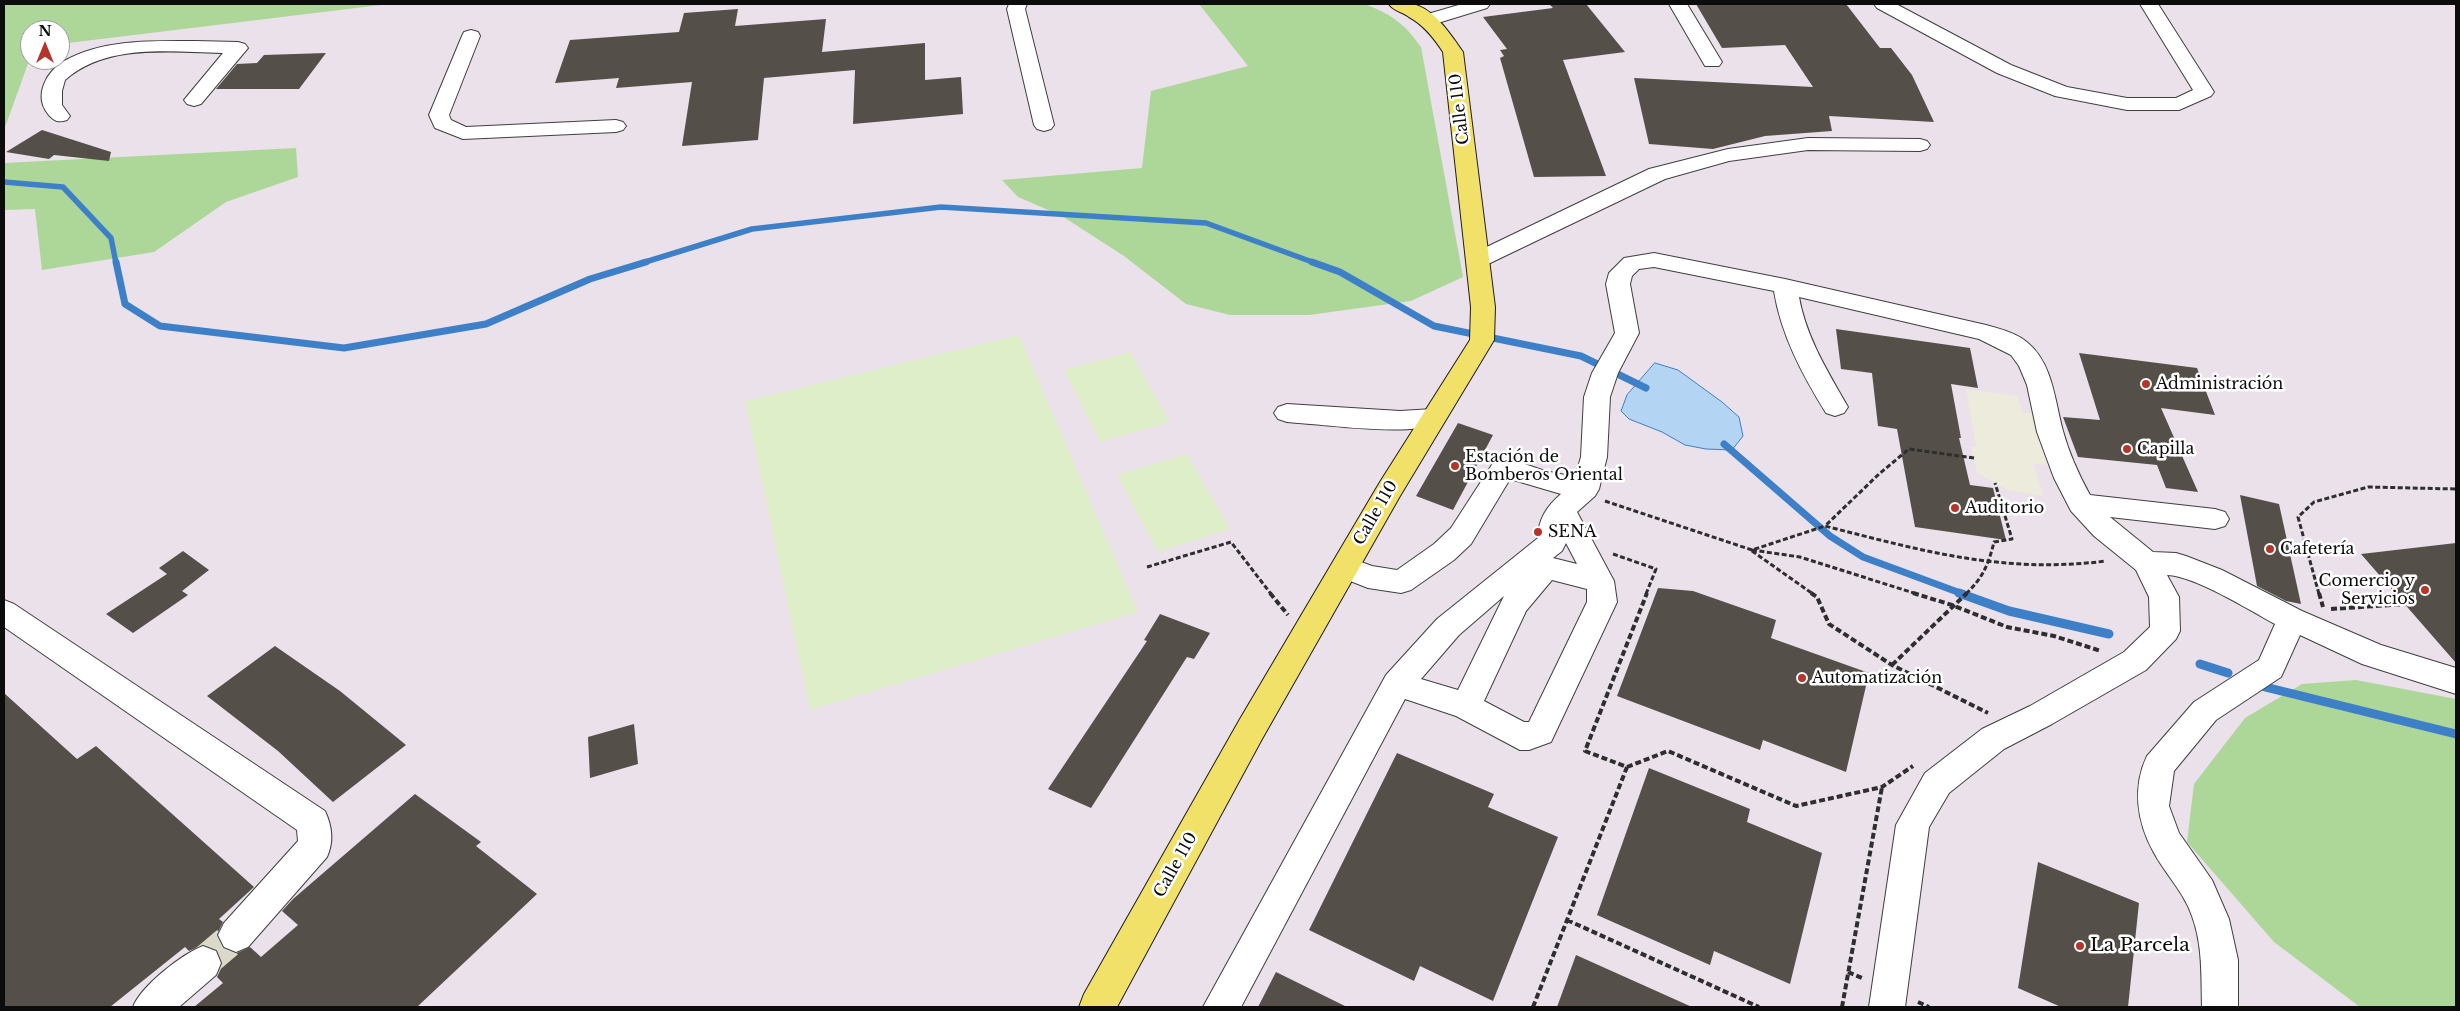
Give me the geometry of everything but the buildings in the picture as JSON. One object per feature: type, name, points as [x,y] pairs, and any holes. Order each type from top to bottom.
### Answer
[{"type":"main road","name":"Calle 110","points":[[1097,1007],[1251,729],[1433,418],[1482,340],[1483,306],[1454,52],[1441,32],[1428,20],[1413,10],[1398,4]]},
{"type":"street","points":[[1018,4],[1016,9],[1044,125]]},
{"type":"street","points":[[1428,20],[1481,4]]},
{"type":"street","points":[[1678,4],[1712,62]]},
{"type":"street","points":[[1882,4],[2004,69],[2062,92],[2127,104],[2179,104],[2204,92],[2149,4]]},
{"type":"street","points":[[470,36],[439,115],[442,124],[463,132],[616,126]]},
{"type":"street","points":[[60,116],[52,106],[52,90],[58,76],[81,59],[99,52],[131,48],[238,48],[194,100]]},
{"type":"street","points":[[1478,260],[1657,174],[1728,155],[1808,144],[1920,145]]},
{"type":"street","points":[[1466,706],[1514,604],[1549,555],[1552,524],[1574,499],[1594,457],[1597,397],[1605,373],[1627,334],[1618,284],[1621,273],[1632,263],[1654,260],[1786,286],[1986,333],[2008,341],[2020,349],[2031,364],[2040,385],[2050,432],[2067,478],[2081,504],[2104,529],[2141,559],[2164,597],[2165,630],[2136,661],[2041,715],[1993,739],[1937,783],[1913,826],[1887,1007]]},
{"type":"street","points":[[1786,286],[1788,307],[1797,334],[1835,407]]},
{"type":"street","points":[[1287,413],[1400,420],[1433,418]]},
{"type":"street","points":[[1345,568],[1368,577],[1401,582],[1444,552],[1461,536],[1504,467],[1543,480],[1574,499],[1600,581],[1603,594],[1602,602],[1540,732],[1529,736],[1520,736],[1466,706],[1396,684]]},
{"type":"street","points":[[2081,504],[2215,518]]},
{"type":"street","points":[[1549,555],[1600,581]]},
{"type":"street","points":[[1221,1007],[1396,684],[1448,626],[1517,569],[1549,555]]},
{"type":"street","points":[[2141,559],[2176,564],[2212,578],[2292,619],[2373,654],[2456,681]]},
{"type":"street","points":[[4,612],[313,822],[315,846],[236,935]]},
{"type":"street","points":[[2220,1007],[2220,960],[2211,919],[2200,891],[2165,841],[2153,806],[2158,766],[2205,711],[2270,668],[2292,619]]},
{"type":"street","points":[[151,1007],[203,964]]},
{"type":"path","points":[[1752,550],[1826,526],[1879,474],[1909,450],[1974,458]]},
{"type":"path","points":[[1892,666],[1952,605],[1980,580],[1989,563],[1994,542],[2012,539],[1995,483]]},
{"type":"path","points":[[2324,610],[2298,517],[2314,502],[2368,487],[2456,489]]},
{"type":"path","points":[[1574,499],[1600,499],[1752,550],[1800,558],[1952,605],[2007,626],[2054,636],[2103,651],[2094,656]]},
{"type":"path","points":[[1826,526],[1945,556],[2006,566],[2073,568],[2141,559]]},
{"type":"path","points":[[1147,567],[1230,542],[1290,617]]},
{"type":"path","points":[[1752,550],[1816,597],[1829,624],[1892,666],[1989,713]]},
{"type":"path","points":[[1610,553],[1656,569],[1585,751],[1627,767],[1668,751],[1796,806],[1882,788],[1920,761]]},
{"type":"path","points":[[2292,619],[2324,610],[2406,604]]},
{"type":"path","points":[[1981,718],[1998,708]]},
{"type":"path","points":[[1533,1007],[1627,767]]},
{"type":"path","points":[[1842,1007],[1882,788]]},
{"type":"path","points":[[1567,920],[1759,1007]]},
{"type":"shaded area","points":[[4,4],[2456,4],[2456,1007],[4,1007]]},
{"type":"shaded area","points":[[1966,389],[2017,396],[2023,413],[2037,414],[2050,466],[2033,463],[2043,496],[2008,490],[1977,473],[1971,447],[1976,446]]},
{"type":"green space","points":[[4,4],[389,4],[70,43],[70,20],[20,20],[20,70],[26,70],[4,130]]},
{"type":"green space","points":[[1199,4],[1365,4],[1390,16],[1409,32],[1421,47],[1463,277],[1411,301],[1309,315],[1230,315],[1186,304],[1124,256],[1062,216],[1018,197],[1002,180],[1142,168],[1151,91],[1248,66]]},
{"type":"green space","points":[[296,148],[298,177],[226,202],[154,252],[42,270],[35,209],[4,210],[4,163]]},
{"type":"green space","points":[[1019,335],[1138,612],[810,710],[745,401]]},
{"type":"green space","points":[[1130,352],[1170,422],[1100,442],[1064,370]]},
{"type":"green space","points":[[1187,454],[1230,529],[1158,552],[1117,475]]},
{"type":"green space","points":[[2356,680],[2456,699],[2456,1007],[2360,1007],[2274,942],[2187,842],[2194,784],[2245,718],[2302,684]]},
{"type":"water","points":[[1655,363],[1678,370],[1722,402],[1739,417],[1743,436],[1732,450],[1706,449],[1685,445],[1662,432],[1629,419],[1621,411],[1627,395]]},
{"type":"waterway","points":[[4,182],[63,187],[111,238],[116,263]]},
{"type":"waterway","points":[[642,263],[752,229],[941,207],[1206,223],[1315,263]]},
{"type":"waterway","points":[[116,262],[125,304],[160,326],[344,348],[486,324],[590,279],[646,262]]},
{"type":"waterway","points":[[1312,262],[1340,272],[1434,326],[1581,356],[1646,388]]},
{"type":"waterway","points":[[1724,444],[1830,536],[1863,557],[1963,594]]},
{"type":"waterway","points":[[1959,593],[2009,611],[2109,634]]},
{"type":"waterway","points":[[2200,664],[2228,673]]},
{"type":"waterway","points":[[2265,687],[2456,734]]},
{"type":"tunnel","points":[[203,963],[236,935]]},
{"type":"place","name":"Administración","points":[[2146,384]]},
{"type":"place","name":"Capilla","points":[[2127,449]]},
{"type":"place","name":"Estación de Bomberos Oriental","points":[[1455,466]]},
{"type":"place","name":"Auditorio","points":[[1955,508]]},
{"type":"place","name":"SENA","points":[[1538,532]]},
{"type":"place","name":"Cafetería","points":[[2270,549]]},
{"type":"place","name":"Comercio y Servicios","points":[[2425,590]]},
{"type":"place","name":"Automatización","points":[[1802,678]]},
{"type":"place","name":"La Parcela","points":[[2080,946]]}]
